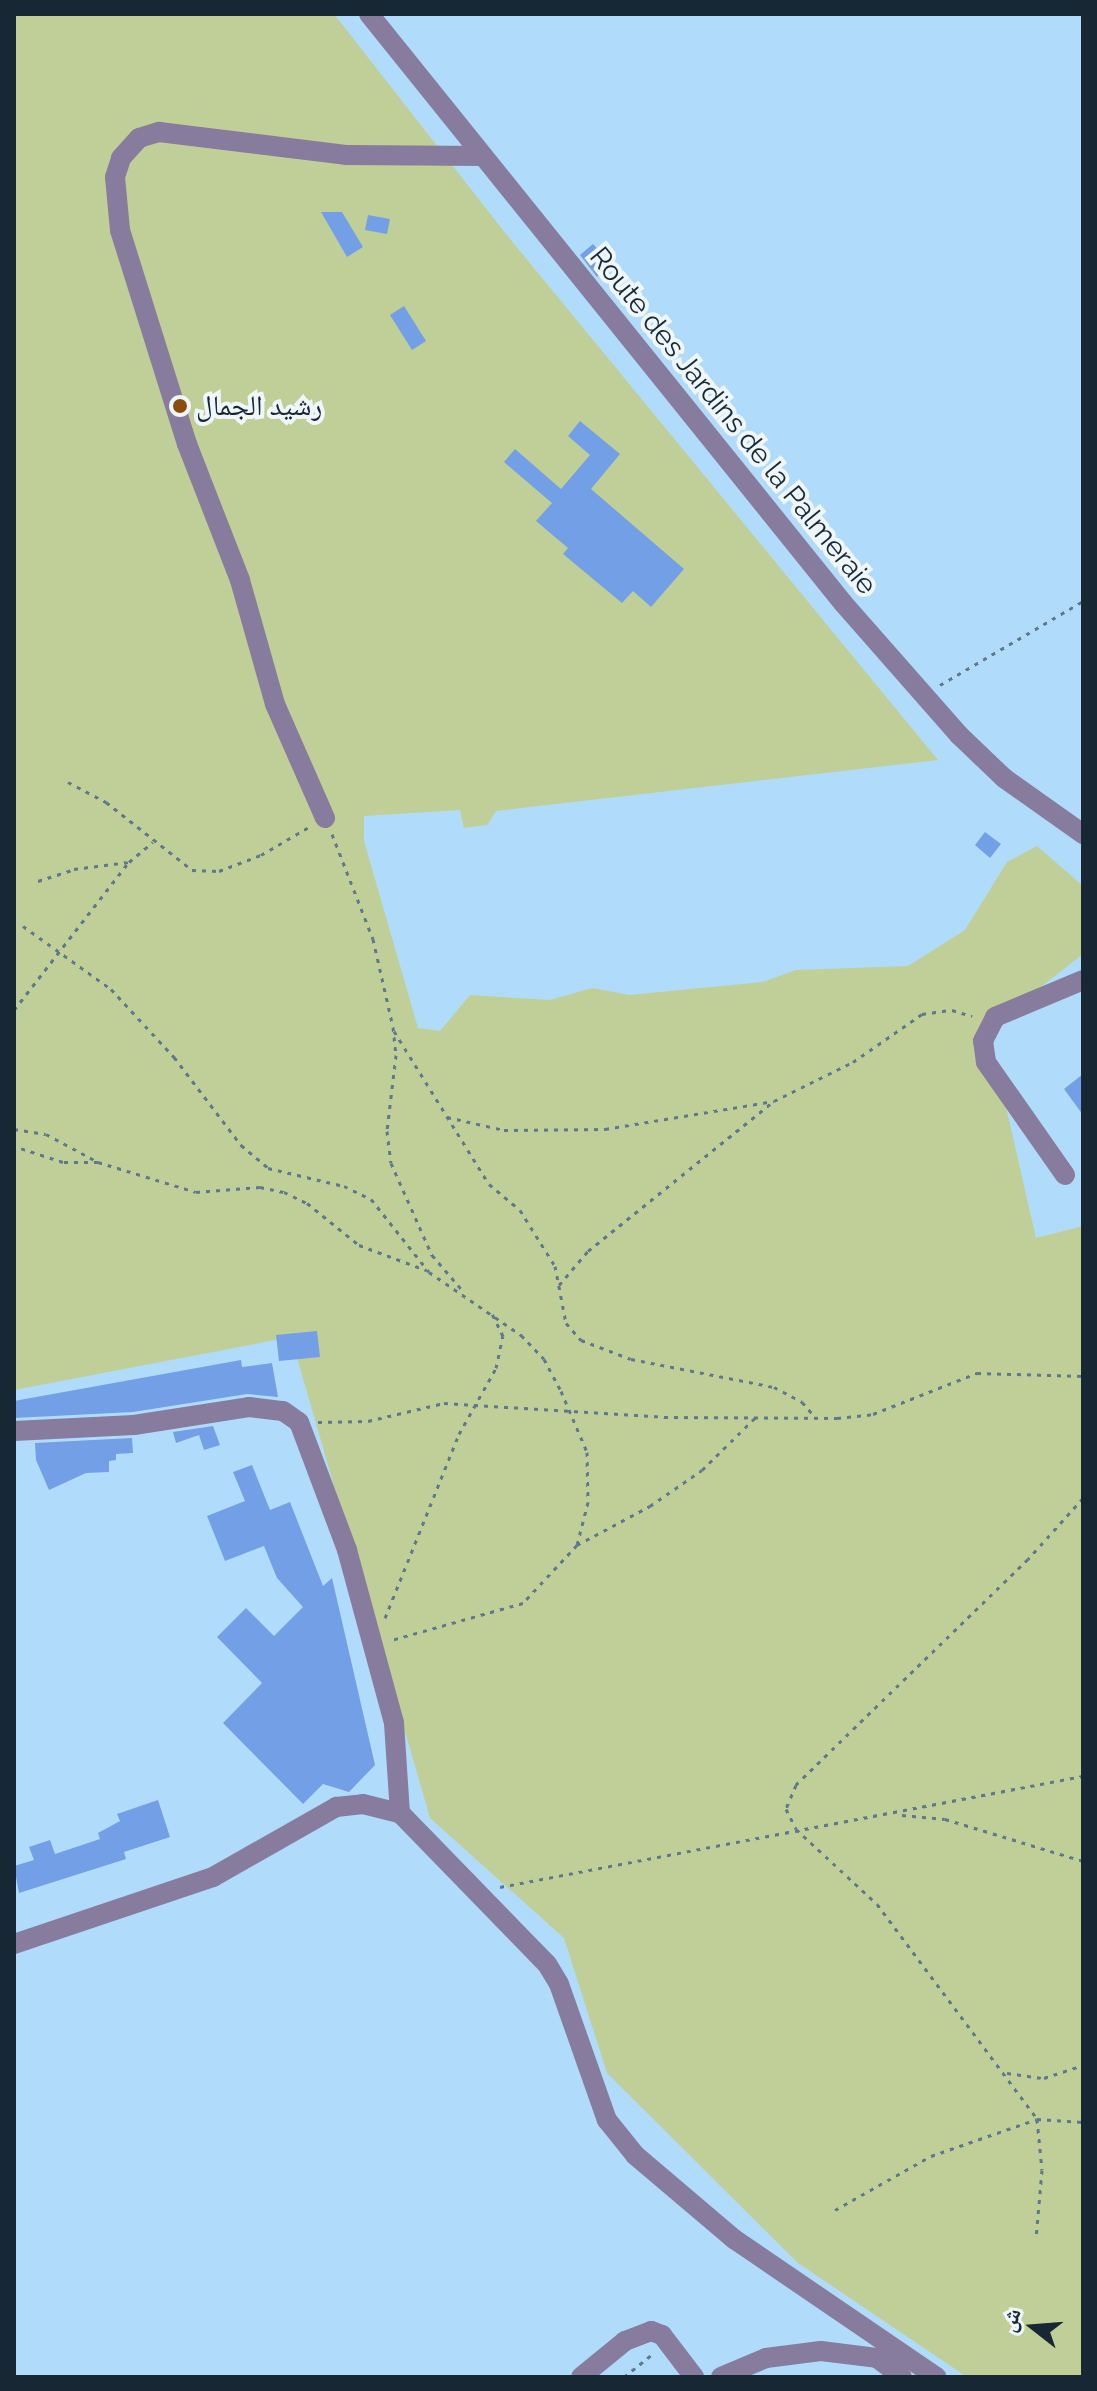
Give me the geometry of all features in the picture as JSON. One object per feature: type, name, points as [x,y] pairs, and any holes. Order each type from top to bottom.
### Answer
[{"type":"street","name":"Route des Jardins de la Palmeraie","points":[[369,14],[843,603],[922,694],[1004,778],[1083,834]]},
{"type":"street","points":[[325,818],[275,704],[240,580],[187,444],[120,230],[115,177],[121,158],[139,138],[159,132],[346,155],[483,156]]},
{"type":"street","points":[[1065,1175],[986,1062],[988,1023],[1083,980]]},
{"type":"street","points":[[14,1431],[134,1425],[249,1407],[283,1411],[299,1422],[347,1550],[394,1723],[400,1813]]},
{"type":"street","points":[[14,1944],[213,1877],[336,1807],[363,1804],[400,1813],[476,1892],[532,1944],[559,1984],[607,2120],[635,2155],[734,2239],[936,2377]]},
{"type":"street","points":[[581,2377],[638,2335],[662,2335],[694,2377]]},
{"type":"street","points":[[721,2377],[766,2358],[821,2351],[877,2358],[902,2377]]},
{"type":"path","points":[[922,694],[990,660],[1049,617],[1083,601]]},
{"type":"path","points":[[68,782],[106,802],[192,870],[219,871],[261,855],[325,818],[373,939],[393,1027],[396,1055],[387,1131],[391,1163],[432,1255],[467,1295]]},
{"type":"path","points":[[14,1010],[129,862],[153,842]]},
{"type":"path","points":[[38,881],[74,869],[129,862]]},
{"type":"path","points":[[23,926],[60,949],[111,989],[174,1057],[241,1145],[268,1168],[344,1186],[371,1199],[429,1272]]},
{"type":"path","points":[[559,1285],[588,1251],[774,1101],[853,1062],[922,1014],[952,1010],[988,1023]]},
{"type":"path","points":[[393,1027],[489,1184],[520,1210],[555,1266],[566,1323],[581,1340],[631,1359],[774,1387],[802,1402],[815,1417]]},
{"type":"path","points":[[447,1117],[504,1130],[605,1129],[774,1101]]},
{"type":"path","points":[[14,1129],[46,1134],[98,1162],[196,1192],[260,1187],[284,1192],[307,1203],[359,1245],[429,1272],[491,1311],[544,1359],[564,1409],[587,1452],[588,1502],[577,1545]]},
{"type":"path","points":[[14,1146],[63,1162],[98,1162]]},
{"type":"path","points":[[374,1649],[439,1481],[475,1404],[496,1368],[503,1336],[491,1311]]},
{"type":"path","points":[[299,1422],[368,1421],[444,1403],[664,1417],[873,1414],[977,1373],[1083,1376]]},
{"type":"path","points":[[374,1649],[404,1634],[523,1603],[577,1545],[650,1506],[702,1470],[757,1416]]},
{"type":"path","points":[[1036,2239],[1042,2170],[1037,2119],[1007,2073],[877,1904],[796,1829],[786,1809],[796,1785],[1028,1559],[1083,1498]]},
{"type":"path","points":[[476,1892],[1083,1776]]},
{"type":"path","points":[[894,1814],[945,1819],[1083,1861]]},
{"type":"path","points":[[1007,2073],[1044,2078],[1083,2065]]},
{"type":"path","points":[[835,2210],[931,2156],[1037,2119],[1083,2122]]},
{"type":"path","points":[[624,2377],[670,2345]]},
{"type":"green space","points":[[14,14],[334,14],[506,234],[938,760],[496,811],[487,825],[464,828],[460,810],[364,816],[364,841],[418,1028],[440,1031],[470,995],[550,1000],[592,988],[629,995],[763,982],[796,970],[908,966],[965,930],[1007,862],[1037,846],[1083,886],[1083,954],[988,1028],[1036,1238],[1083,1226],[1083,2377],[967,2377],[798,2263],[607,2073],[564,1938],[430,1818],[291,1337],[14,1390]]},
{"type":"building","points":[[321,212],[342,212],[363,247],[347,257]]},
{"type":"building","points":[[368,215],[390,219],[387,234],[365,230]]},
{"type":"building","points":[[593,244],[611,264],[597,277],[580,255]]},
{"type":"building","points":[[404,306],[426,341],[412,350],[390,315]]},
{"type":"building","points":[[580,421],[620,454],[591,489],[684,569],[651,607],[633,591],[622,603],[563,554],[568,548],[536,521],[552,503],[504,462],[515,449],[561,489],[590,455],[568,436]]},
{"type":"building","points":[[985,832],[1001,844],[990,858],[975,845]]},
{"type":"building","points":[[1083,1074],[1083,1115],[1064,1089]]},
{"type":"building","points":[[317,1331],[320,1357],[279,1361],[276,1335]]},
{"type":"building","points":[[241,1360],[242,1367],[272,1363],[278,1397],[247,1394],[133,1412],[14,1418],[14,1401]]},
{"type":"building","points":[[213,1426],[220,1445],[204,1450],[199,1435],[176,1443],[173,1432]]},
{"type":"building","points":[[132,1438],[133,1453],[116,1454],[116,1460],[109,1461],[109,1472],[86,1473],[49,1490],[36,1460],[35,1443]]},
{"type":"building","points":[[252,1465],[270,1510],[290,1502],[323,1586],[332,1578],[375,1765],[349,1792],[323,1784],[303,1804],[223,1723],[262,1683],[217,1637],[246,1608],[274,1636],[303,1607],[277,1578],[264,1546],[225,1561],[207,1516],[245,1501],[233,1472]]},
{"type":"building","points":[[158,1800],[170,1837],[124,1852],[126,1859],[19,1893],[14,1866],[34,1860],[29,1847],[50,1840],[55,1854],[100,1839],[98,1833],[120,1821],[117,1814]]},
{"type":"place","name":"رشيد الجمال","points":[[180,406]]}]
